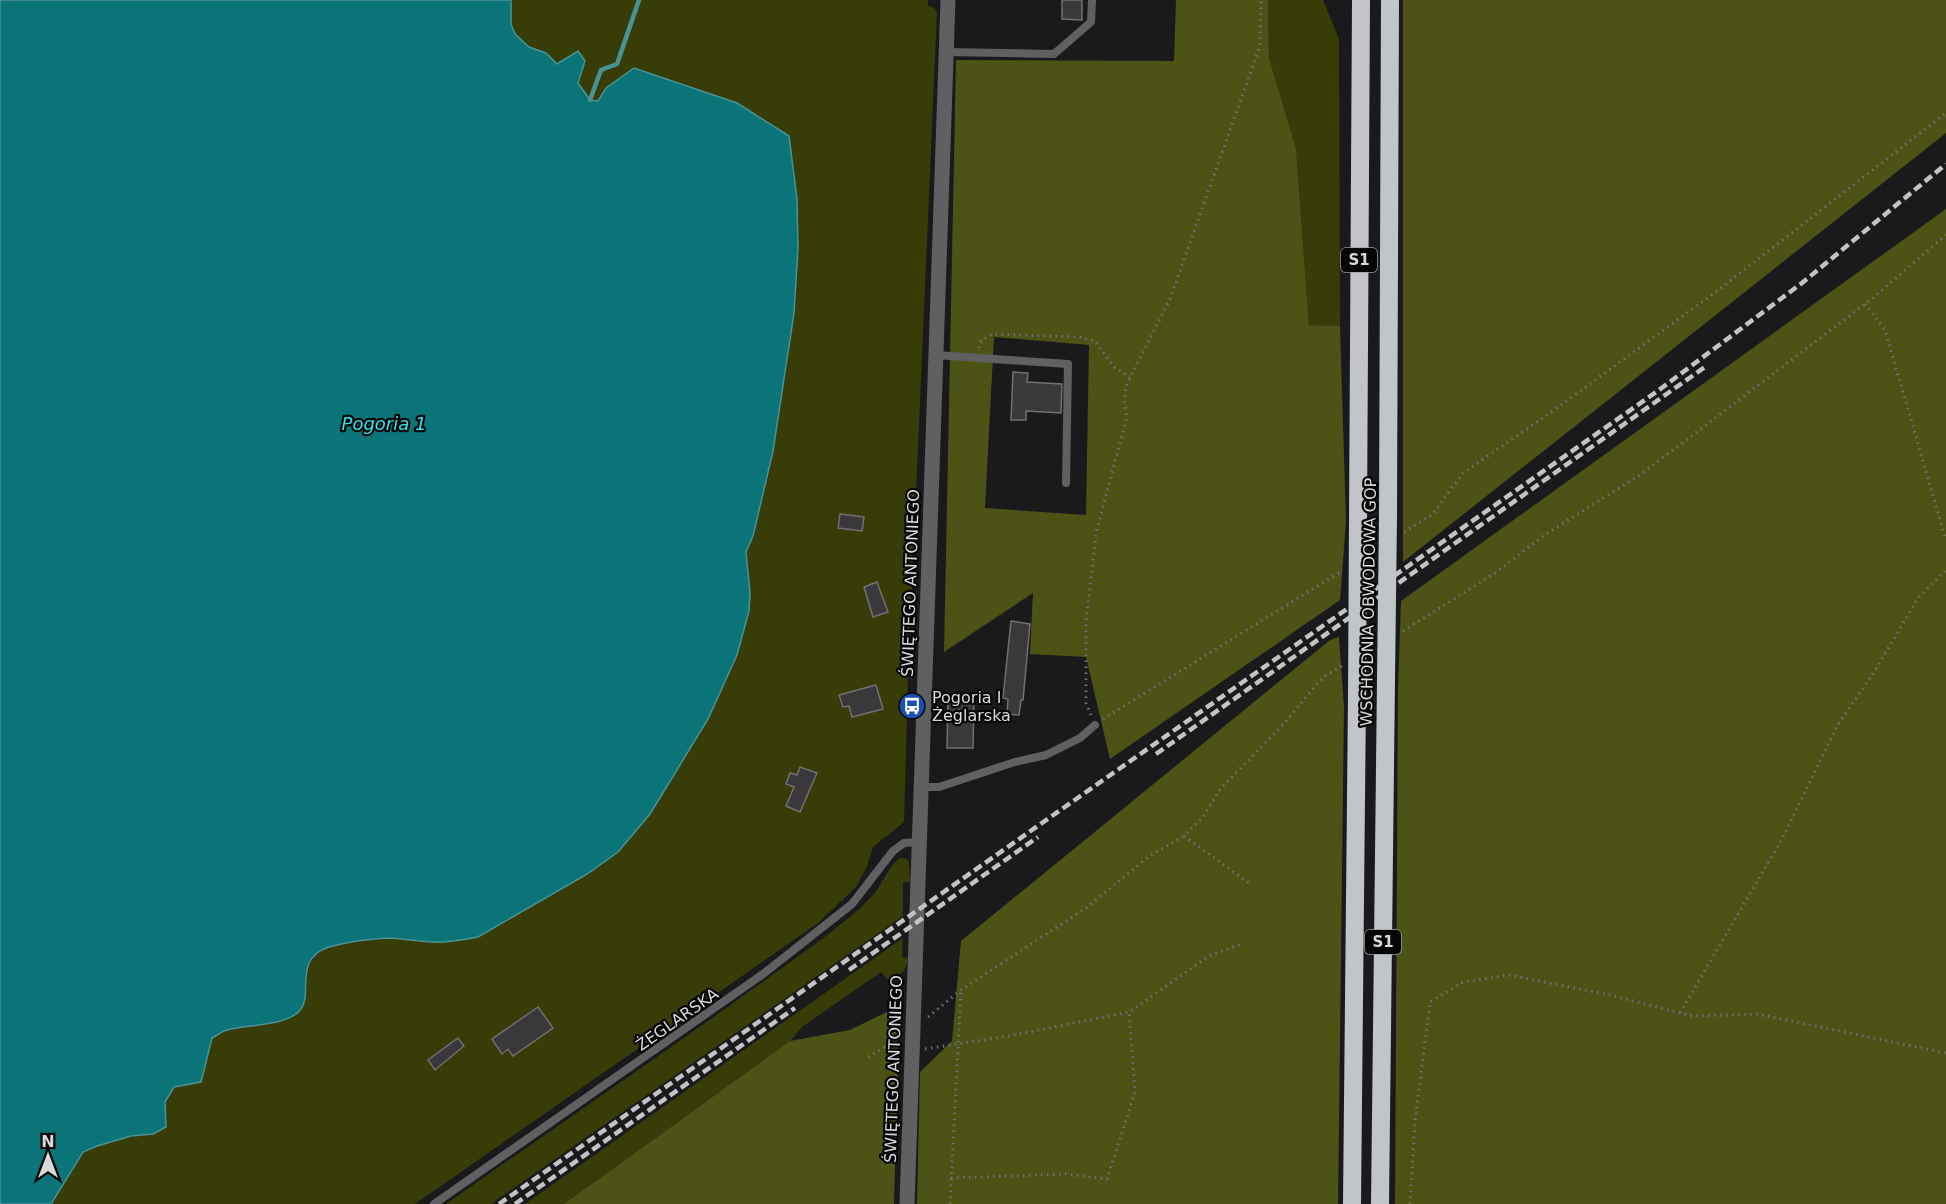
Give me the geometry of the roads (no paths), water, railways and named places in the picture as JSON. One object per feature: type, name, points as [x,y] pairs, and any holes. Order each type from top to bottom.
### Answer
[{"type":"highway","name":"WSCHODNIA OBWODOWA GOP","points":[[1352,1204],[1361,0]]},
{"type":"highway","name":"WSCHODNIA OBWODOWA GOP","points":[[1380,1204],[1388,517],[1390,0]]},
{"type":"street","name":"ŚWIĘTEGO ANTONIEGO","points":[[907,1204],[948,0]]},
{"type":"lane","points":[[946,52],[1054,54],[1091,22],[1092,0]]},
{"type":"lane","points":[[936,355],[1068,364],[1066,483]]},
{"type":"lane","points":[[920,788],[939,788],[1015,762],[1047,755],[1080,738],[1095,725]]},
{"type":"lane","name":"ŻEGLARSKA","points":[[434,1204],[763,974],[852,904],[893,851],[904,843],[919,842]]},
{"type":"water","name":"Pogoria 1","points":[[0,0],[511,0],[511,24],[515,34],[529,47],[546,53],[557,64],[578,51],[585,61],[578,83],[590,100],[598,101],[606,88],[634,68],[737,103],[789,136],[797,199],[798,248],[794,313],[773,451],[753,536],[746,552],[750,593],[749,611],[737,655],[708,719],[650,814],[618,852],[587,874],[478,937],[439,942],[393,938],[372,939],[336,945],[318,952],[307,968],[304,1002],[295,1015],[276,1022],[224,1031],[212,1038],[201,1082],[174,1087],[165,1102],[166,1127],[153,1134],[131,1136],[83,1152],[51,1204],[0,1204]]},
{"type":"waterway","points":[[590,100],[601,70],[617,64],[639,0]]},
{"type":"railway","points":[[499,1204],[1659,390],[1802,283],[1946,164]]},
{"type":"railway","points":[[1156,754],[1705,367]]},
{"type":"railway","points":[[849,970],[1038,837]]},
{"type":"railway","points":[[515,1204],[795,1008]]},
{"type":"place","name":"Pogoria I Żeglarska","points":[[912,706]]}]
